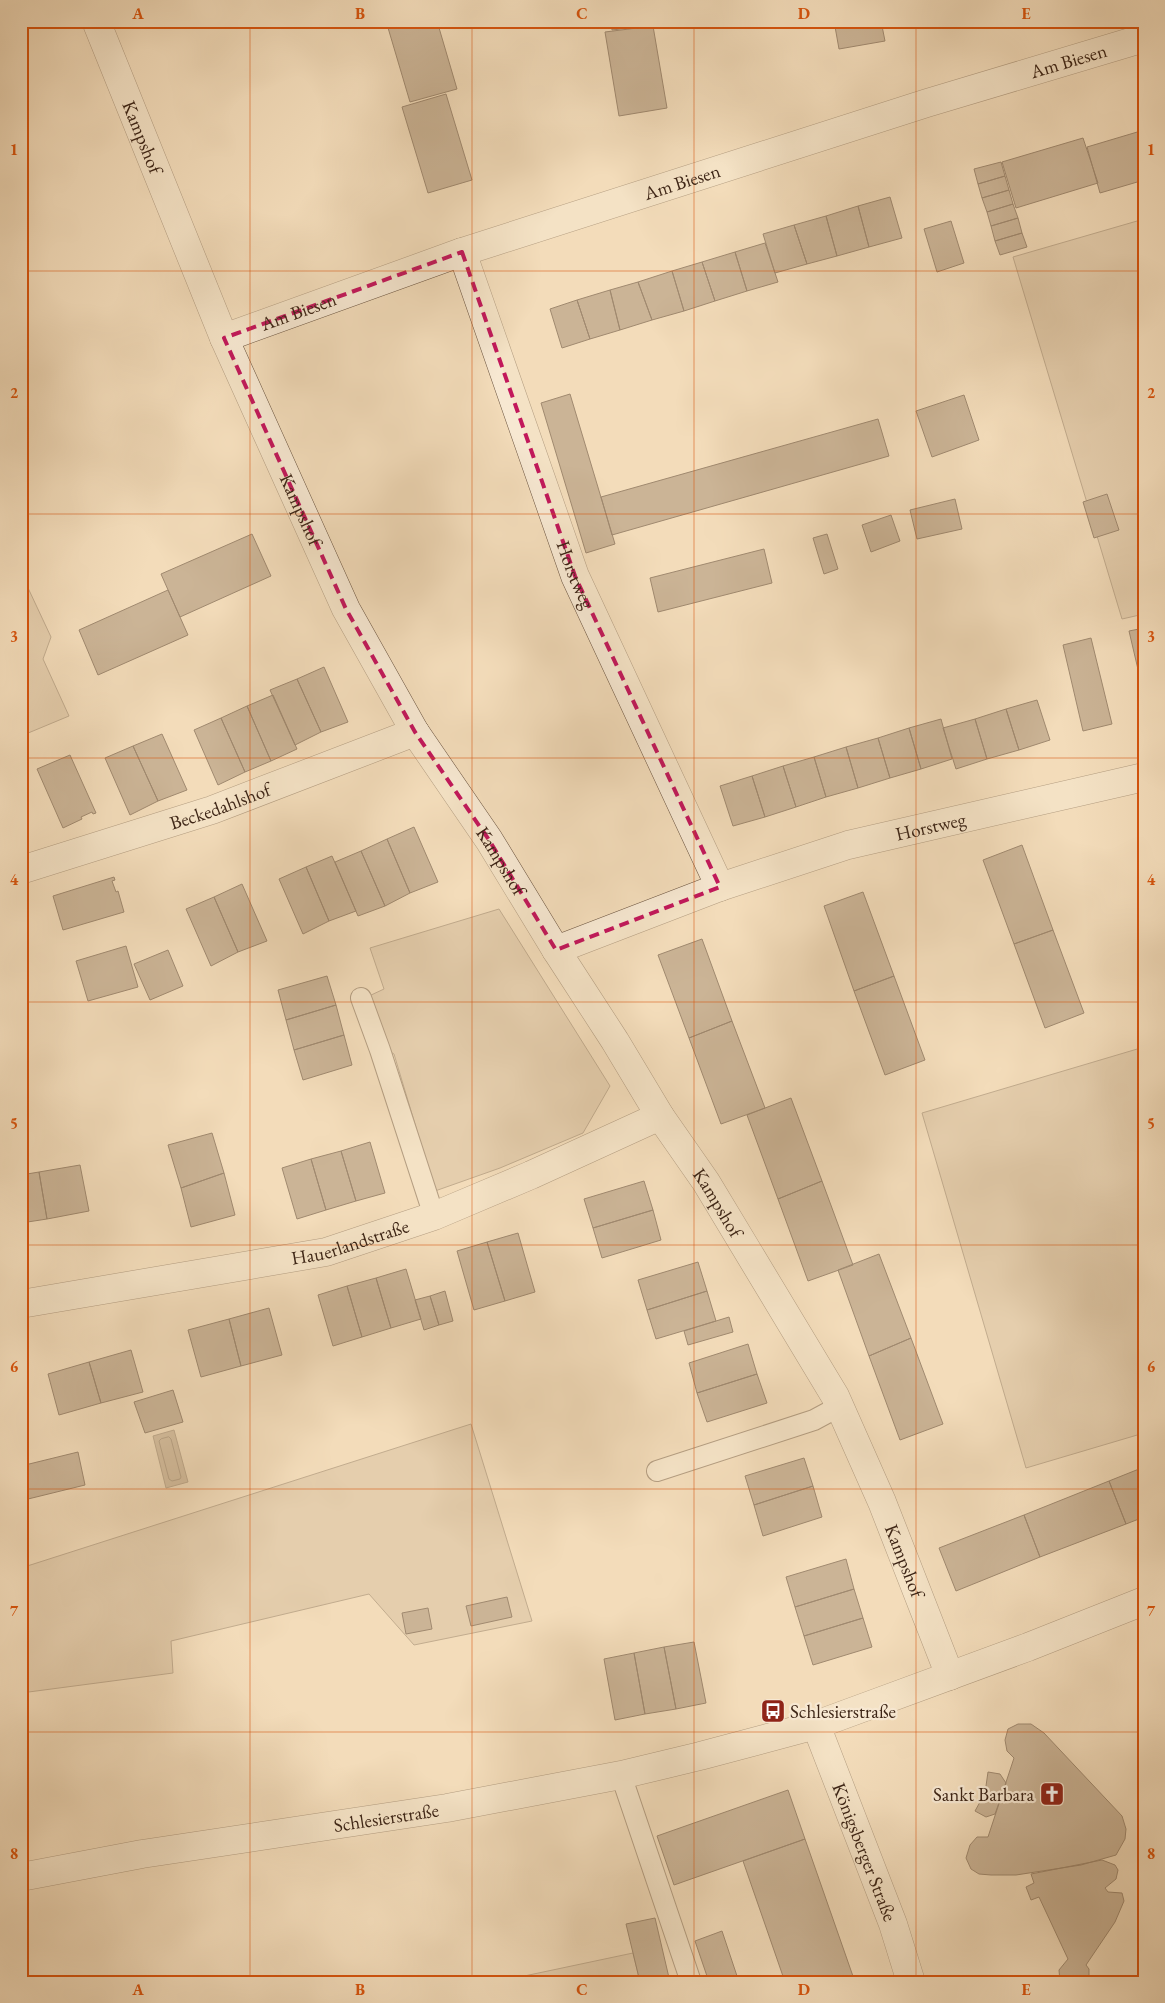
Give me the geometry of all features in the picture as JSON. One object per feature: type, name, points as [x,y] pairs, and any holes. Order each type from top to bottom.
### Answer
[{"type":"street","name":"Kampshof","points":[[96,21],[140,135],[224,338],[346,609],[415,732],[489,840],[660,1116],[706,1182],[840,1406],[882,1502],[950,1676]]},
{"type":"street","name":"Am Biesen","points":[[224,338],[462,252],[927,103],[1144,38]]},
{"type":"street","name":"Horstweg","points":[[462,252],[575,576],[720,887]]},
{"type":"street","name":"Beckedahlshof","points":[[21,870],[212,810],[415,732]]},
{"type":"street","name":"Horstweg","points":[[556,950],[720,887],[848,845],[1144,777]]},
{"type":"street","name":"Hauerlandstraße","points":[[21,1304],[326,1252],[434,1216],[531,1175],[660,1116]]},
{"type":"street","name":"Schlesierstraße","points":[[21,1877],[142,1854],[447,1808],[621,1775],[700,1756],[816,1725],[1028,1647],[1144,1601]]},
{"type":"street","name":"Königsberger Straße","points":[[816,1725],[893,1924],[911,1982]]},
{"type":"lane","points":[[361,998],[380,1050],[434,1216]]},
{"type":"lane","points":[[657,1470],[814,1420],[840,1406]]},
{"type":"lane","points":[[621,1775],[691,1982]]},
{"type":"highlighted area","points":[[462,252],[575,576],[720,887],[556,950],[489,840],[415,732],[346,609],[224,338]]},
{"type":"shaded area","points":[[1144,219],[1144,614],[1122,619],[1013,257]]},
{"type":"shaded area","points":[[21,573],[51,637],[43,659],[69,716],[21,736]]},
{"type":"shaded area","points":[[499,909],[610,1086],[583,1133],[500,1168],[435,1191],[394,1054],[382,1047],[369,996],[384,989],[370,948]]},
{"type":"shaded area","points":[[1144,1047],[1144,1433],[1026,1468],[922,1113]]},
{"type":"shaded area","points":[[471,1424],[532,1621],[414,1645],[369,1594],[171,1641],[173,1673],[21,1693],[21,1568]]},
{"type":"shaded area","points":[[633,1953],[640,1982],[496,1982]]},
{"type":"water","points":[[174,1430],[188,1482],[166,1488],[153,1436]]},
{"type":"building","points":[[386,21],[437,21],[457,89],[410,102]]},
{"type":"building","points":[[611,21],[662,21],[662,24],[612,30]]},
{"type":"building","points":[[834,21],[881,21],[885,41],[839,49]]},
{"type":"building","points":[[653,26],[667,108],[619,116],[605,32]]},
{"type":"building","points":[[446,94],[472,180],[428,193],[402,107]]},
{"type":"building","points":[[1144,130],[1144,180],[1100,193],[1087,147]]},
{"type":"building","points":[[1083,138],[1098,183],[1016,208],[1002,162]]},
{"type":"building","points":[[1001,162],[1005,176],[978,184],[974,169]]},
{"type":"building","points":[[1005,176],[1009,190],[982,198],[978,184]]},
{"type":"building","points":[[1009,190],[1013,204],[987,212],[982,198]]},
{"type":"building","points":[[890,197],[902,238],[869,247],[858,206]]},
{"type":"building","points":[[1013,204],[1018,218],[991,226],[987,212]]},
{"type":"building","points":[[858,206],[869,247],[837,256],[826,216]]},
{"type":"building","points":[[826,216],[837,256],[807,264],[794,225]]},
{"type":"building","points":[[1018,218],[1022,233],[995,241],[991,226]]},
{"type":"building","points":[[951,221],[964,263],[937,272],[924,229]]},
{"type":"building","points":[[794,225],[807,264],[775,273],[763,234]]},
{"type":"building","points":[[1022,233],[1027,247],[1000,255],[995,241]]},
{"type":"building","points":[[765,243],[778,282],[747,291],[735,252]]},
{"type":"building","points":[[735,252],[747,291],[715,301],[702,262]]},
{"type":"building","points":[[702,262],[715,301],[684,311],[672,271]]},
{"type":"building","points":[[672,271],[684,311],[652,320],[638,282]]},
{"type":"building","points":[[638,282],[652,320],[620,330],[610,290]]},
{"type":"building","points":[[610,290],[620,330],[590,339],[577,300]]},
{"type":"building","points":[[577,300],[590,339],[562,348],[550,309]]},
{"type":"building","points":[[570,394],[615,544],[586,553],[541,403]]},
{"type":"building","points":[[964,395],[979,440],[932,457],[916,411]]},
{"type":"building","points":[[878,419],[889,456],[612,535],[601,497]]},
{"type":"building","points":[[1107,494],[1119,530],[1094,538],[1083,502]]},
{"type":"building","points":[[955,499],[962,529],[917,539],[910,510]]},
{"type":"building","points":[[891,515],[900,541],[871,552],[862,525]]},
{"type":"building","points":[[252,534],[271,576],[180,617],[161,574]]},
{"type":"building","points":[[827,534],[838,569],[824,574],[813,538]]},
{"type":"building","points":[[764,549],[772,583],[658,612],[650,578]]},
{"type":"building","points":[[168,590],[188,635],[98,675],[79,630]]},
{"type":"building","points":[[1144,628],[1144,695],[1129,631]]},
{"type":"building","points":[[1091,638],[1112,724],[1083,731],[1063,645]]},
{"type":"building","points":[[324,667],[348,722],[321,732],[297,679]]},
{"type":"building","points":[[297,679],[321,732],[295,745],[270,690]]},
{"type":"building","points":[[273,695],[297,749],[271,761],[247,706]]},
{"type":"building","points":[[1037,700],[1050,740],[1019,750],[1006,709]]},
{"type":"building","points":[[247,706],[271,761],[245,772],[221,718]]},
{"type":"building","points":[[1006,709],[1019,750],[987,759],[975,719]]},
{"type":"building","points":[[221,718],[245,772],[218,785],[194,730]]},
{"type":"building","points":[[941,719],[952,759],[921,769],[909,728]]},
{"type":"building","points":[[975,719],[987,759],[956,769],[943,728]]},
{"type":"building","points":[[909,728],[921,769],[890,778],[878,738]]},
{"type":"building","points":[[162,734],[187,790],[158,801],[133,746]]},
{"type":"building","points":[[878,738],[890,778],[858,788],[846,747]]},
{"type":"building","points":[[133,746],[158,801],[130,815],[105,758]]},
{"type":"building","points":[[846,747],[858,788],[826,797],[814,757]]},
{"type":"building","points":[[70,755],[96,813],[93,814],[92,812],[81,817],[82,819],[63,828],[37,769]]},
{"type":"building","points":[[814,757],[826,797],[796,807],[783,766]]},
{"type":"building","points":[[783,766],[796,807],[765,817],[752,776]]},
{"type":"building","points":[[752,776],[765,817],[733,826],[720,786]]},
{"type":"building","points":[[414,827],[438,882],[410,893],[387,839]]},
{"type":"building","points":[[387,839],[410,893],[385,906],[361,851]]},
{"type":"building","points":[[1022,845],[1053,930],[1014,944],[983,860]]},
{"type":"building","points":[[361,851],[385,906],[358,916],[335,862]]},
{"type":"building","points":[[332,856],[356,911],[329,921],[306,867]]},
{"type":"building","points":[[306,867],[329,921],[303,934],[279,879]]},
{"type":"building","points":[[114,877],[115,880],[112,881],[116,892],[118,891],[124,912],[63,930],[53,896]]},
{"type":"building","points":[[242,884],[267,941],[238,952],[214,897]]},
{"type":"building","points":[[863,892],[894,976],[854,991],[824,906]]},
{"type":"building","points":[[214,897],[238,952],[211,966],[186,909]]},
{"type":"building","points":[[1053,930],[1084,1013],[1045,1028],[1014,944]]},
{"type":"building","points":[[702,939],[732,1021],[689,1038],[658,955]]},
{"type":"building","points":[[126,946],[138,987],[88,1001],[76,961]]},
{"type":"building","points":[[168,950],[183,986],[150,1000],[134,964]]},
{"type":"building","points":[[327,976],[336,1005],[286,1020],[278,990]]},
{"type":"building","points":[[894,976],[925,1060],[885,1075],[854,991]]},
{"type":"building","points":[[336,1005],[344,1035],[294,1050],[286,1020]]},
{"type":"building","points":[[732,1021],[765,1108],[721,1124],[689,1038]]},
{"type":"building","points":[[344,1035],[352,1065],[303,1080],[294,1050]]},
{"type":"building","points":[[791,1098],[822,1181],[778,1199],[747,1115]]},
{"type":"building","points":[[212,1133],[224,1173],[181,1188],[168,1145]]},
{"type":"building","points":[[370,1142],[385,1193],[356,1201],[341,1151]]},
{"type":"building","points":[[341,1151],[356,1201],[326,1210],[311,1159]]},
{"type":"building","points":[[311,1159],[326,1210],[297,1219],[282,1168]]},
{"type":"building","points":[[80,1165],[89,1211],[47,1219],[39,1172]]},
{"type":"building","points":[[39,1172],[47,1219],[21,1223],[21,1175]]},
{"type":"building","points":[[224,1173],[235,1215],[191,1227],[181,1188]]},
{"type":"building","points":[[644,1181],[653,1210],[593,1228],[584,1199]]},
{"type":"building","points":[[822,1181],[853,1265],[808,1281],[778,1199]]},
{"type":"building","points":[[653,1210],[661,1240],[602,1258],[593,1228]]},
{"type":"building","points":[[518,1233],[535,1292],[505,1301],[487,1242]]},
{"type":"building","points":[[487,1242],[505,1301],[474,1310],[457,1251]]},
{"type":"building","points":[[879,1254],[911,1338],[869,1356],[838,1270]]},
{"type":"building","points":[[698,1262],[707,1291],[647,1310],[638,1280]]},
{"type":"building","points":[[406,1269],[421,1319],[391,1328],[376,1278]]},
{"type":"building","points":[[376,1278],[391,1328],[362,1337],[347,1286]]},
{"type":"building","points":[[347,1286],[362,1337],[333,1346],[318,1295]]},
{"type":"building","points":[[445,1291],[453,1321],[439,1325],[430,1296]]},
{"type":"building","points":[[707,1291],[716,1321],[656,1339],[647,1310]]},
{"type":"building","points":[[430,1296],[439,1325],[424,1330],[415,1300]]},
{"type":"building","points":[[269,1308],[282,1355],[241,1366],[229,1319]]},
{"type":"building","points":[[729,1317],[733,1332],[688,1345],[684,1331]]},
{"type":"building","points":[[229,1319],[241,1366],[201,1377],[188,1330]]},
{"type":"building","points":[[911,1338],[943,1424],[900,1440],[869,1356]]},
{"type":"building","points":[[748,1344],[757,1374],[697,1393],[689,1363]]},
{"type":"building","points":[[131,1350],[143,1392],[101,1403],[89,1362]]},
{"type":"building","points":[[89,1362],[101,1403],[59,1415],[48,1374]]},
{"type":"building","points":[[757,1374],[767,1403],[707,1422],[697,1393]]},
{"type":"building","points":[[173,1390],[183,1422],[145,1433],[134,1402]]},
{"type":"building","points":[[78,1452],[85,1485],[24,1500],[21,1487],[21,1466]]},
{"type":"building","points":[[804,1458],[813,1486],[754,1505],[745,1476]]},
{"type":"building","points":[[1144,1467],[1144,1517],[1126,1524],[1109,1481]]},
{"type":"building","points":[[1109,1481],[1126,1524],[1040,1557],[1024,1515]]},
{"type":"building","points":[[813,1486],[822,1517],[763,1536],[754,1505]]},
{"type":"building","points":[[1024,1515],[1040,1557],[956,1591],[939,1548]]},
{"type":"building","points":[[846,1559],[854,1589],[795,1607],[786,1577]]},
{"type":"building","points":[[854,1589],[863,1618],[804,1636],[795,1607]]},
{"type":"building","points":[[507,1597],[512,1617],[471,1626],[466,1606]]},
{"type":"building","points":[[428,1608],[432,1629],[406,1634],[402,1613]]},
{"type":"building","points":[[863,1618],[872,1647],[813,1665],[804,1636]]},
{"type":"building","points":[[694,1642],[706,1703],[676,1709],[664,1647]]},
{"type":"building","points":[[664,1647],[676,1709],[645,1714],[634,1653]]},
{"type":"building","points":[[634,1653],[645,1714],[615,1720],[604,1659]]},
{"type":"building","name":"Sankt Barbara","points":[[1018,1724],[1031,1724],[1044,1733],[1122,1816],[1126,1829],[1125,1839],[1116,1855],[1081,1865],[1016,1875],[979,1874],[971,1869],[966,1858],[970,1845],[977,1837],[988,1837],[1014,1758],[1007,1751],[1005,1740],[1008,1729]]},
{"type":"building","points":[[988,1772],[1000,1774],[1006,1783],[995,1814],[986,1817],[975,1811],[985,1793]]},
{"type":"building","points":[[788,1790],[805,1839],[674,1885],[657,1836]]},
{"type":"building","points":[[805,1839],[855,1982],[785,1982],[743,1861]]},
{"type":"building","points":[[1102,1860],[1115,1865],[1118,1870],[1116,1879],[1105,1888],[1108,1892],[1122,1893],[1124,1901],[1115,1922],[1086,1965],[1089,1969],[1089,1982],[1060,1982],[1059,1970],[1068,1959],[1039,1897],[1031,1900],[1026,1887],[1034,1883],[1031,1874]]},
{"type":"building","points":[[655,1918],[670,1982],[640,1982],[626,1924]]},
{"type":"building","points":[[722,1931],[739,1982],[709,1982],[695,1941]]},
{"type":"place","name":"Schlesierstraße","points":[[773,1711]]},
{"type":"place","name":"Sankt Barbara","points":[[1052,1794]]}]
